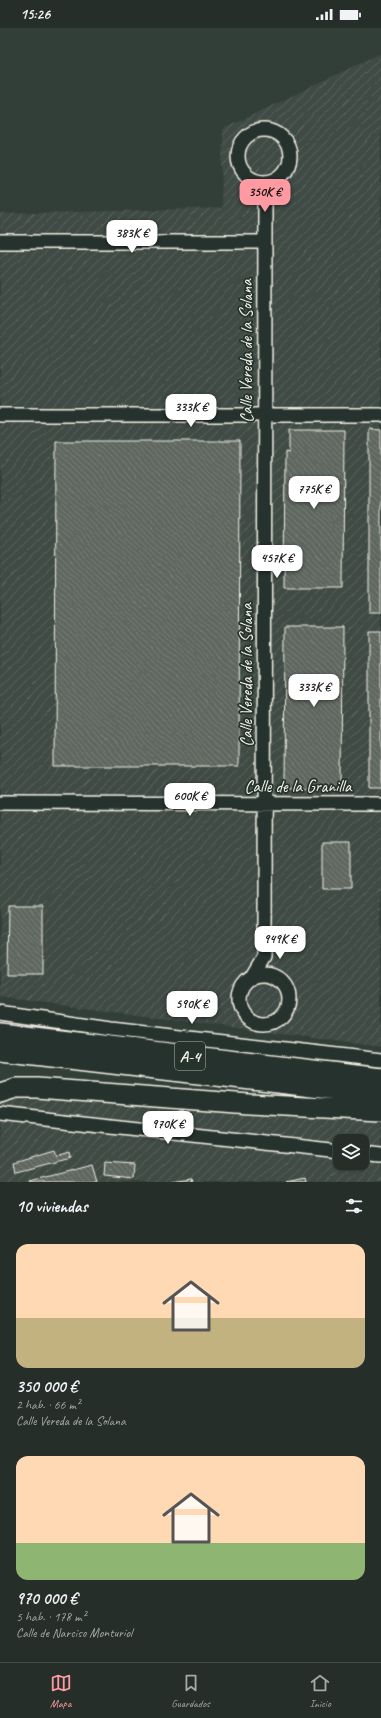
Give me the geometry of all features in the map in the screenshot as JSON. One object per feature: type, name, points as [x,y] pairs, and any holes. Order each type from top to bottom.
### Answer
[{"type":"highway","name":"A-4","points":[[0,1033],[381,1078]]},
{"type":"highway","name":"A-4","points":[[0,1051],[381,1095]]},
{"type":"highway","points":[[0,1093],[16,1088],[37,1088],[381,1111]]},
{"type":"street","points":[[264,130],[272,131],[280,135],[290,149],[288,166],[284,174],[277,179],[269,182],[253,180],[246,175],[241,168],[239,151],[242,143],[248,136],[255,132],[264,130]]},
{"type":"street","name":"Calle Vereda de la Solana","points":[[264,957],[264,242],[265,200],[277,179]]},
{"type":"street","points":[[253,180],[265,200]]},
{"type":"street","points":[[0,242],[264,242]]},
{"type":"street","points":[[0,415],[381,415]]},
{"type":"street","name":"Calle de la Granilla","points":[[0,803],[381,804]]},
{"type":"street","points":[[264,957],[276,976],[286,987],[289,1001],[284,1014],[279,1019],[266,1024],[252,1021],[246,1016],[239,1003],[241,988],[252,976],[264,957]]},
{"type":"street","points":[[252,976],[264,973],[276,976]]},
{"type":"street","points":[[0,1013],[111,1029],[381,1060]]},
{"type":"street","points":[[0,1114],[333,1150]]},
{"type":"street","points":[[369,1155],[381,1156]]},
{"type":"shaded area","points":[[381,53],[381,1047],[0,997],[0,214],[221,208],[223,129]]},
{"type":"shaded area","points":[[0,1093],[381,1111],[381,1182],[0,1182]]},
{"type":"building","points":[[369,429],[381,430],[381,613],[369,613]]},
{"type":"building","points":[[289,430],[344,430],[343,588],[284,588],[285,452],[289,453]]},
{"type":"building","points":[[56,441],[240,441],[239,766],[55,766]]},
{"type":"building","points":[[285,627],[343,627],[342,788],[284,788]]},
{"type":"building","points":[[369,631],[381,631],[381,788],[369,788]]},
{"type":"building","points":[[322,842],[351,842],[351,889],[322,889]]},
{"type":"building","points":[[8,906],[43,906],[43,974],[7,974]]},
{"type":"building","points":[[54,1150],[56,1156],[69,1152],[70,1158],[16,1172],[14,1162]]},
{"type":"building","points":[[105,1163],[135,1165],[134,1179],[104,1176]]},
{"type":"building","points":[[92,1165],[97,1182],[30,1182],[30,1181]]},
{"type":"building","points":[[305,1178],[306,1182],[286,1182]]},
{"type":"building","points":[[191,1179],[192,1182],[172,1182]]}]
